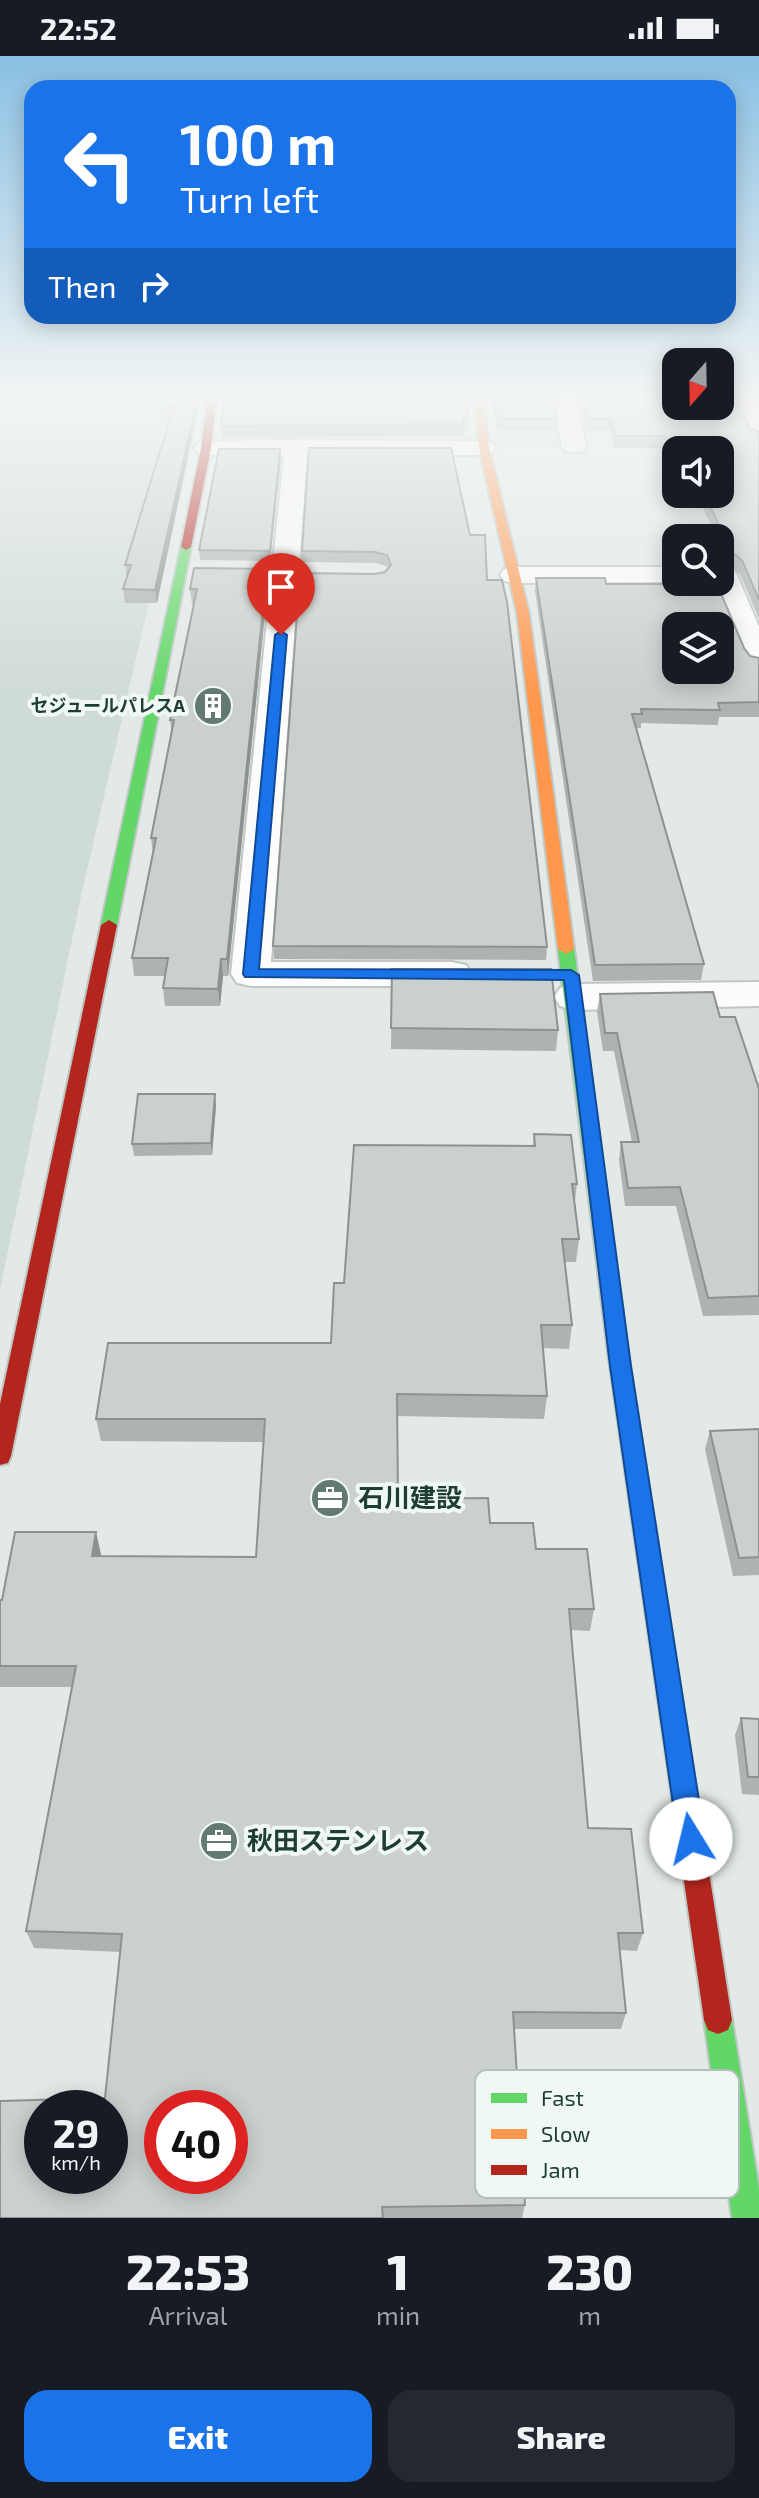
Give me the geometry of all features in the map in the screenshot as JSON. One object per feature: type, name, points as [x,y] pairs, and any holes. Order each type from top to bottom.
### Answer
[{"type":"street","points":[[0,1456],[196,496]]},
{"type":"street","points":[[292,496],[251,974],[480,975]]},
{"type":"street","points":[[495,496],[523,613],[562,982],[726,2070]]},
{"type":"street","points":[[181,571],[211,572]]},
{"type":"street","points":[[514,575],[662,575]]},
{"type":"street","points":[[734,587],[759,661]]},
{"type":"street","points":[[562,982],[759,994]]},
{"type":"street","points":[[739,2158],[748,2218]]},
{"type":"shaded area","points":[[0,496],[173,496],[81,896],[0,1289]]},
{"type":"building","points":[[146,496],[176,496],[155,590],[123,589],[131,565],[125,565]]},
{"type":"building","points":[[210,496],[275,496],[270,551],[199,550]]},
{"type":"building","points":[[306,496],[461,496],[470,535],[485,535],[487,580],[502,580],[507,602],[547,947],[273,946],[300,573],[374,574],[385,572],[391,565],[387,555],[375,552],[302,551]]},
{"type":"building","points":[[734,496],[759,496],[759,600],[742,560],[734,554],[734,524],[718,524],[711,508],[734,508]]},
{"type":"building","points":[[194,568],[267,569],[227,959],[221,959],[218,989],[163,988],[168,958],[132,958],[156,838],[151,838],[174,720],[170,720],[197,589],[190,589]]},
{"type":"building","points":[[536,578],[605,578],[606,584],[662,584],[662,596],[722,596],[729,612],[662,612],[662,684],[734,684],[734,624],[744,648],[750,656],[759,658],[759,702],[718,703],[720,710],[641,709],[642,714],[632,714],[704,964],[595,965]]},
{"type":"building","points":[[392,969],[551,969],[558,1030],[391,1028]]},
{"type":"building","points":[[713,992],[720,1017],[735,1017],[759,1089],[759,1296],[708,1298],[680,1187],[628,1188],[621,1142],[639,1142],[617,1033],[605,1033],[600,994]]},
{"type":"building","points":[[138,1094],[215,1094],[211,1143],[132,1144]]},
{"type":"building","points":[[534,1134],[571,1135],[577,1184],[572,1184],[579,1239],[562,1239],[572,1325],[541,1325],[547,1396],[397,1394],[398,1499],[488,1498],[490,1523],[533,1523],[536,1549],[587,1549],[594,1609],[569,1609],[588,1828],[631,1829],[643,1933],[618,1933],[626,2013],[513,2012],[517,2070],[475,2070],[475,2198],[525,2198],[525,2205],[382,2207],[383,2218],[0,2218],[0,2101],[24,2100],[24,2194],[128,2194],[128,2090],[106,2090],[122,1934],[26,1931],[76,1666],[0,1666],[0,1600],[15,1532],[96,1532],[92,1556],[256,1557],[265,1419],[96,1419],[108,1343],[331,1343],[334,1283],[344,1283],[354,1145],[535,1146]]},
{"type":"building","points":[[759,1429],[759,1557],[739,1558],[710,1431]]},
{"type":"building","points":[[741,1718],[759,1719],[759,1777],[748,1777]]},
{"type":"traffic: fast","points":[[109,925],[186,547]]},
{"type":"traffic: fast","points":[[566,949],[618,1352]]},
{"type":"traffic: fast","points":[[718,2020],[726,2070]]},
{"type":"traffic: fast","points":[[739,2159],[748,2218]]},
{"type":"traffic: slow","points":[[495,496],[523,613],[566,949]]},
{"type":"traffic: slow","points":[[618,1352],[667,1679]]},
{"type":"traffic: jam","points":[[186,547],[196,496]]},
{"type":"traffic: jam","points":[[0,1456],[109,925]]},
{"type":"traffic: jam","points":[[667,1679],[718,2020]]},
{"type":"place","name":"セジュールパレスA","points":[[213,706]]},
{"type":"place","name":"石川建設","points":[[330,1498]]},
{"type":"place","name":"秋田ステンレス","points":[[219,1841]]},
{"type":"route","points":[[281,635],[251,974],[571,975],[620,1366],[691,1839]]}]
